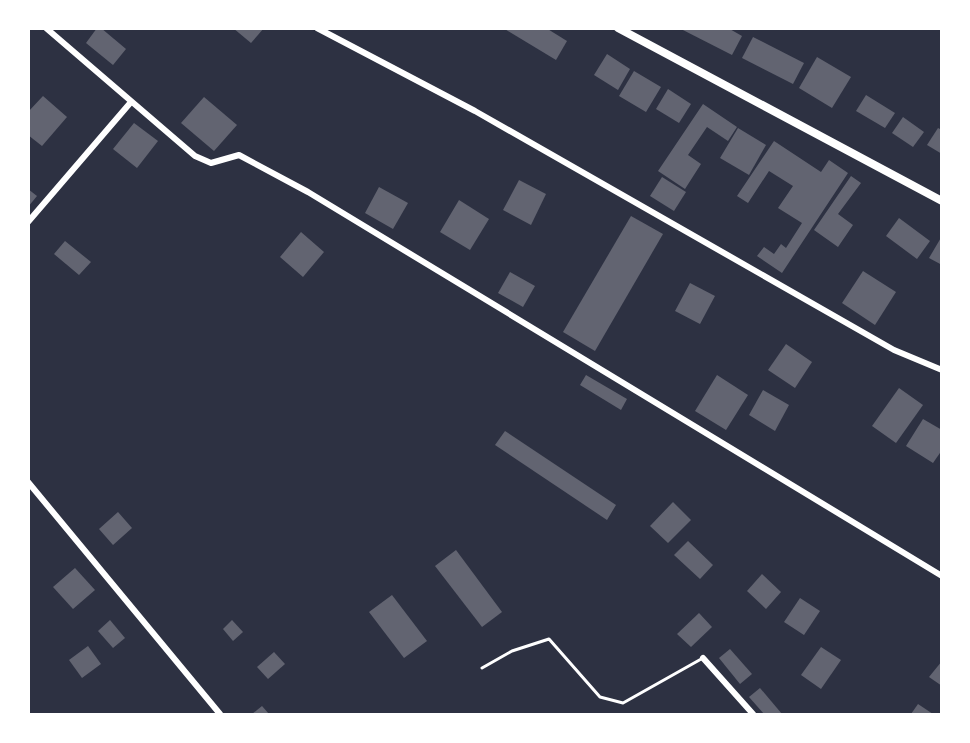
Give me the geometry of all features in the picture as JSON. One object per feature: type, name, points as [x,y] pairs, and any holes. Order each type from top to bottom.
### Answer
[{"type":"street","points":[[46,28],[195,156],[211,163],[239,155],[308,192],[942,576]]},
{"type":"street","points":[[317,28],[475,111],[894,350],[942,370]]},
{"type":"street","points":[[618,28],[942,201]]},
{"type":"street","points":[[28,222],[131,102]]},
{"type":"street","points":[[28,482],[220,714]]},
{"type":"street","points":[[703,658],[753,714]]},
{"type":"lane","points":[[482,668],[512,651],[549,639],[600,697],[623,703],[703,658]]},
{"type":"building","points":[[97,28],[101,28],[126,49],[113,65],[86,43]]},
{"type":"building","points":[[233,28],[264,28],[251,43]]},
{"type":"building","points":[[503,28],[546,28],[567,41],[556,60]]},
{"type":"building","points":[[679,28],[728,28],[742,36],[732,55]]},
{"type":"building","points":[[753,37],[804,63],[793,84],[742,58]]},
{"type":"building","points":[[607,54],[630,69],[618,90],[594,75]]},
{"type":"building","points":[[817,57],[851,77],[832,108],[799,88]]},
{"type":"building","points":[[634,71],[661,87],[646,112],[619,96]]},
{"type":"building","points":[[668,89],[691,104],[679,123],[656,109]]},
{"type":"building","points":[[866,95],[895,113],[885,128],[856,111]]},
{"type":"building","points":[[43,96],[67,117],[42,146],[28,135],[28,112]]},
{"type":"building","points":[[204,97],[237,125],[214,151],[181,123]]},
{"type":"building","points":[[703,104],[737,127],[728,141],[707,127],[688,155],[701,164],[685,189],[658,171]]},
{"type":"building","points":[[903,117],[924,132],[913,147],[892,133]]},
{"type":"building","points":[[134,123],[158,141],[137,168],[113,149]]},
{"type":"building","points":[[738,128],[766,145],[749,175],[720,158]]},
{"type":"building","points":[[938,128],[942,130],[942,154],[927,145]]},
{"type":"building","points":[[774,141],[821,172],[829,160],[848,173],[782,273],[757,256],[764,247],[774,254],[781,244],[786,248],[802,223],[778,208],[793,186],[769,171],[748,203],[737,196]]},
{"type":"building","points":[[851,176],[861,183],[838,214],[853,225],[838,247],[814,230]]},
{"type":"building","points":[[662,177],[686,192],[674,211],[650,196]]},
{"type":"building","points":[[519,180],[546,194],[531,225],[503,210]]},
{"type":"building","points":[[379,187],[408,203],[393,229],[365,213]]},
{"type":"building","points":[[28,189],[37,196],[28,207]]},
{"type":"building","points":[[459,200],[489,219],[470,250],[440,232]]},
{"type":"building","points":[[631,216],[663,234],[595,351],[563,332]]},
{"type":"building","points":[[899,218],[930,241],[917,259],[886,236]]},
{"type":"building","points":[[301,232],[324,252],[303,277],[280,257]]},
{"type":"building","points":[[942,236],[942,265],[929,258]]},
{"type":"building","points":[[65,241],[91,262],[79,275],[54,254]]},
{"type":"building","points":[[863,271],[896,292],[875,325],[842,303]]},
{"type":"building","points":[[510,272],[535,286],[523,307],[498,293]]},
{"type":"building","points":[[690,283],[715,296],[700,324],[675,311]]},
{"type":"building","points":[[786,344],[812,362],[795,388],[768,370]]},
{"type":"building","points":[[586,375],[627,399],[621,410],[580,385]]},
{"type":"building","points":[[717,375],[748,395],[726,430],[695,411]]},
{"type":"building","points":[[899,388],[923,405],[896,443],[872,426]]},
{"type":"building","points":[[763,390],[789,405],[775,431],[749,415]]},
{"type":"building","points":[[923,419],[942,430],[942,450],[933,463],[906,446]]},
{"type":"building","points":[[505,431],[616,505],[607,520],[495,445]]},
{"type":"building","points":[[673,502],[691,520],[668,543],[650,526]]},
{"type":"building","points":[[118,512],[132,528],[113,545],[99,529]]},
{"type":"building","points":[[688,541],[713,565],[700,579],[674,555]]},
{"type":"building","points":[[456,550],[502,612],[482,627],[435,566]]},
{"type":"building","points":[[75,568],[95,590],[73,609],[53,587]]},
{"type":"building","points":[[762,574],[781,592],[766,609],[747,591]]},
{"type":"building","points":[[392,595],[427,641],[404,658],[369,612]]},
{"type":"building","points":[[800,598],[820,611],[804,635],[784,622]]},
{"type":"building","points":[[699,613],[712,627],[691,647],[677,634]]},
{"type":"building","points":[[110,620],[125,638],[113,648],[98,631]]},
{"type":"building","points":[[232,620],[243,632],[233,641],[223,629]]},
{"type":"building","points":[[88,646],[101,664],[82,678],[69,660]]},
{"type":"building","points":[[821,647],[841,660],[821,689],[801,675]]},
{"type":"building","points":[[730,649],[752,674],[740,684],[719,658]]},
{"type":"building","points":[[274,652],[285,664],[268,679],[257,667]]},
{"type":"building","points":[[942,661],[942,686],[929,677]]},
{"type":"building","points":[[760,688],[782,714],[764,714],[749,697]]},
{"type":"building","points":[[918,704],[933,714],[911,714]]},
{"type":"building","points":[[262,706],[269,714],[252,714]]}]
